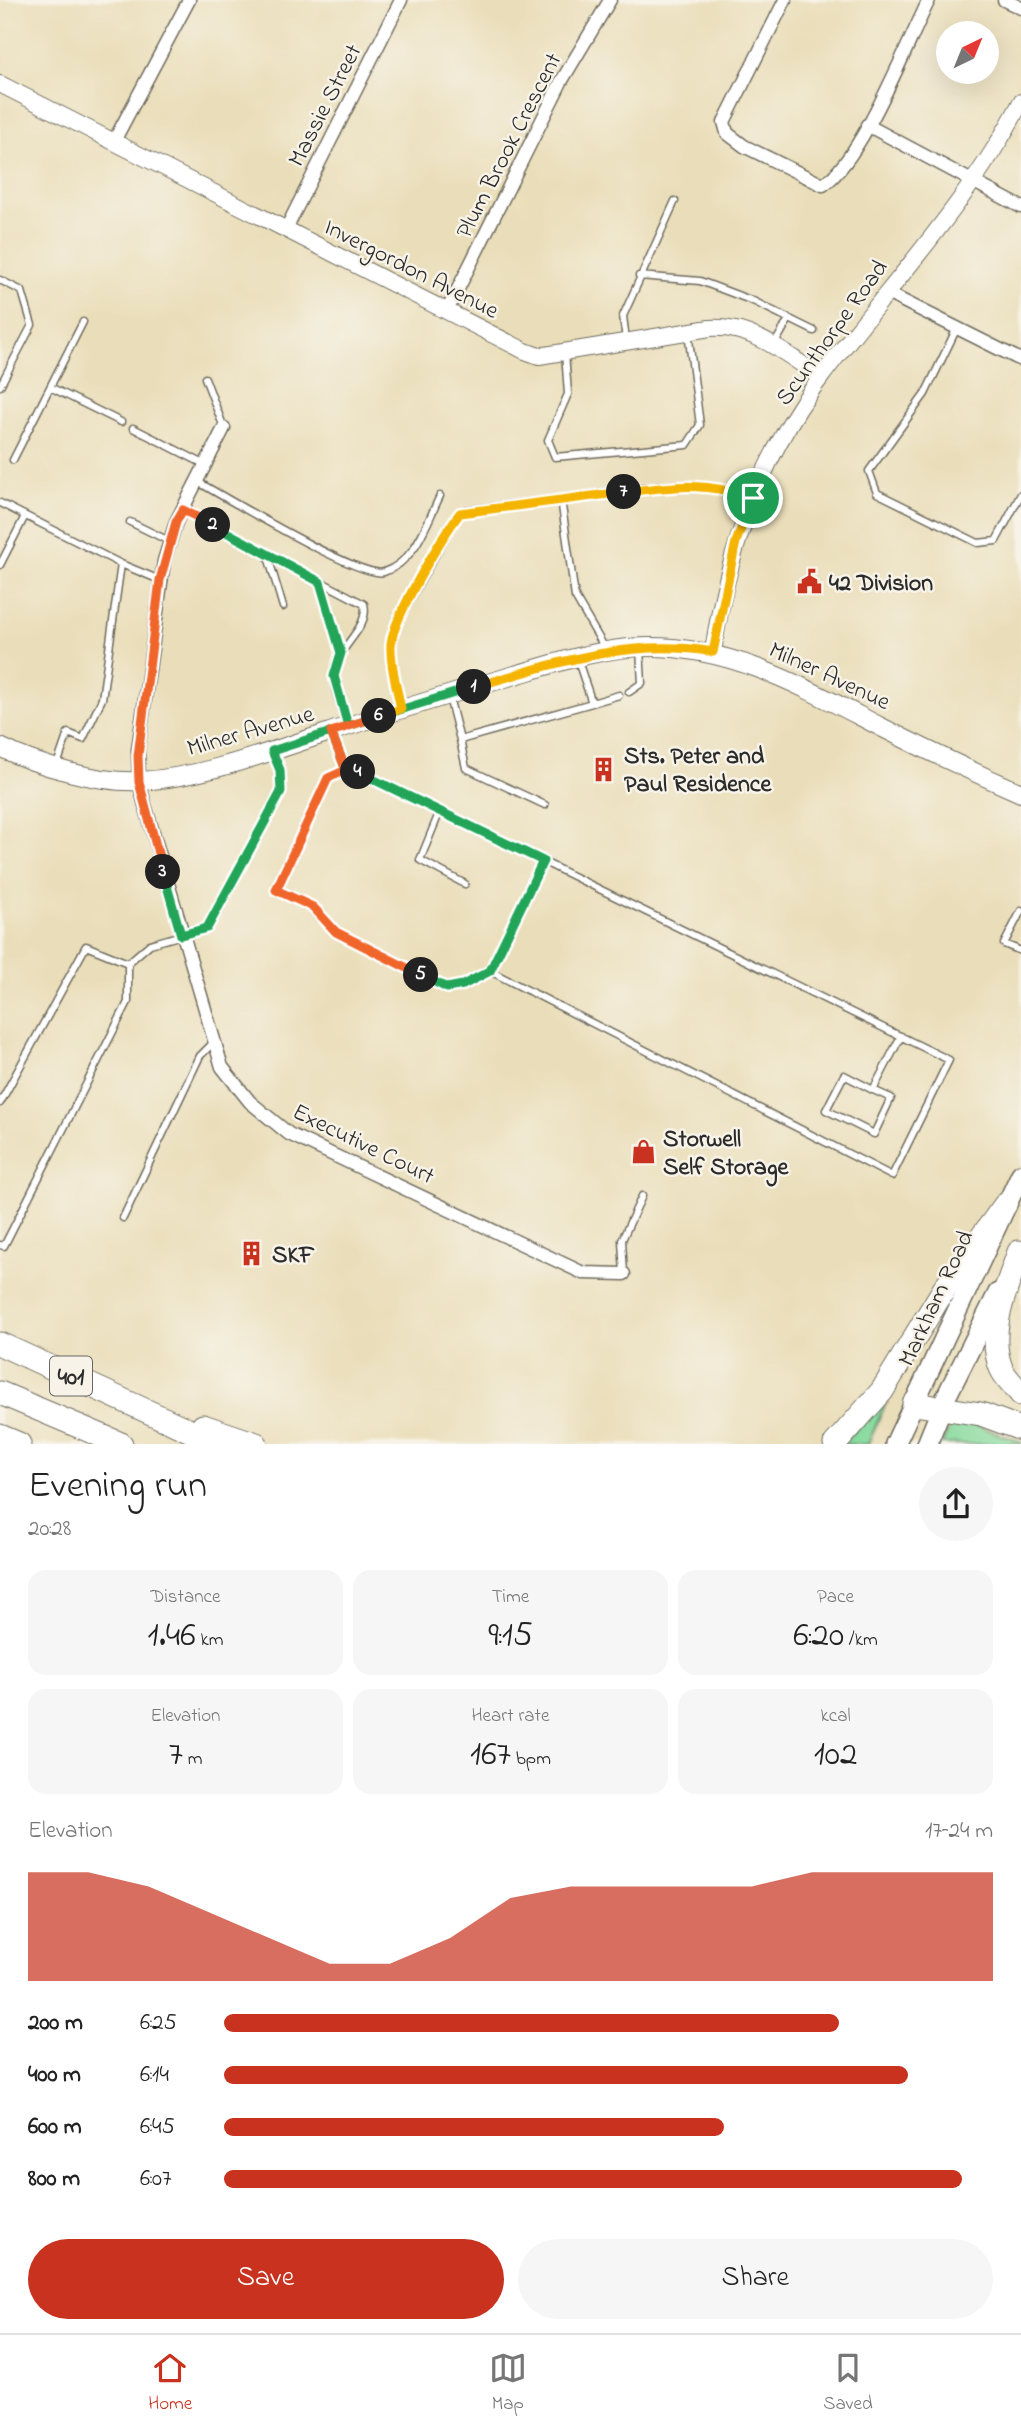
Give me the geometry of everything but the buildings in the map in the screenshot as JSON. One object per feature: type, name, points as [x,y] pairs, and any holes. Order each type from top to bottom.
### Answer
[{"type":"highway","points":[[835,1444],[882,1391],[946,1286],[1005,1205]]},
{"type":"highway","points":[[1020,1250],[997,1320],[996,1347],[1002,1370],[1021,1394]]},
{"type":"highway","name":"401","points":[[0,1344],[219,1444]]},
{"type":"highway","name":"401","points":[[0,1393],[121,1444]]},
{"type":"highway","points":[[914,1404],[981,1414],[1021,1429]]},
{"type":"highway","points":[[143,1407],[257,1444]]},
{"type":"highway","points":[[0,1436],[19,1444]]},
{"type":"main road","name":"Milner Avenue","points":[[0,747],[56,767],[97,777],[139,782],[200,772],[448,695],[607,651],[640,647],[713,652],[813,692],[952,763],[1021,793]]},
{"type":"main road","name":"Markham Road","points":[[895,1444],[1021,1174]]},
{"type":"main road","points":[[927,1444],[1020,1250]]},
{"type":"street","points":[[114,141],[189,0]]},
{"type":"street","name":"Massie Street","points":[[286,229],[401,0]]},
{"type":"street","name":"Plum Brook Crescent","points":[[447,311],[561,82],[610,0]]},
{"type":"street","points":[[785,0],[724,122],[727,133],[744,146],[823,185],[836,176],[867,125],[929,0]]},
{"type":"street","points":[[1004,0],[1021,8]]},
{"type":"street","name":"Invergordon Avenue","points":[[0,84],[539,356],[688,331],[733,328],[773,347],[821,377]]},
{"type":"street","name":"Scunthorpe Road","points":[[713,652],[736,542],[753,498],[789,429],[821,377],[972,181],[1021,102]]},
{"type":"street","points":[[867,125],[1021,207]]},
{"type":"street","points":[[887,293],[1021,360]]},
{"type":"street","name":"Executive Court","points":[[224,428],[183,510],[160,580],[138,750],[139,782],[181,935],[222,1066],[250,1102],[289,1134],[583,1273],[624,1274]]},
{"type":"lane","points":[[627,342],[624,316],[639,276],[675,201]]},
{"type":"lane","points":[[639,276],[700,282],[814,331]]},
{"type":"lane","points":[[0,281],[22,291],[32,325],[0,387]]},
{"type":"lane","points":[[773,347],[789,319]]},
{"type":"lane","points":[[13,460],[83,322]]},
{"type":"lane","points":[[957,328],[925,394],[869,471],[877,493],[978,543],[996,541],[1021,494]]},
{"type":"lane","points":[[565,351],[568,394],[548,440],[555,457],[687,445],[700,425],[688,331]]},
{"type":"lane","points":[[205,378],[224,428]]},
{"type":"lane","points":[[50,387],[121,422]]},
{"type":"lane","points":[[132,428],[206,465]]},
{"type":"lane","points":[[198,482],[268,522],[358,568],[374,573],[383,573],[410,556],[440,496]]},
{"type":"lane","points":[[401,709],[391,654],[393,630],[455,520],[466,510],[694,484],[718,486],[753,498]]},
{"type":"lane","points":[[561,499],[575,597],[607,651]]},
{"type":"lane","points":[[0,502],[121,564],[160,580]]},
{"type":"lane","points":[[183,510],[364,604],[364,619],[341,653],[334,676],[346,770]]},
{"type":"lane","points":[[0,565],[25,516]]},
{"type":"lane","points":[[130,522],[171,542]]},
{"type":"lane","points":[[267,553],[283,607]]},
{"type":"lane","points":[[56,767],[68,733],[83,738],[102,699],[121,564]]},
{"type":"lane","points":[[320,582],[341,653]]},
{"type":"lane","points":[[629,692],[642,683],[640,647]]},
{"type":"lane","points":[[577,659],[592,703]]},
{"type":"lane","points":[[448,695],[466,768],[545,806]]},
{"type":"lane","points":[[460,740],[619,695]]},
{"type":"lane","points":[[0,1245],[4,1246],[128,1002],[128,963],[150,944],[207,928],[281,792],[280,770],[272,751]]},
{"type":"lane","points":[[490,971],[892,1176],[949,1059],[365,774],[346,770],[328,778],[276,890],[313,907],[336,932],[447,988],[463,985],[490,971],[543,861]]},
{"type":"lane","points":[[440,811],[420,860],[465,884]]},
{"type":"lane","points":[[1021,911],[1004,944],[1021,951]]},
{"type":"lane","points":[[0,1102],[86,946],[128,963]]},
{"type":"lane","points":[[873,1090],[901,1036]]},
{"type":"lane","points":[[123,1218],[200,1056],[214,1042]]},
{"type":"lane","points":[[844,1075],[873,1090],[891,1098],[874,1134],[826,1110],[844,1075]]},
{"type":"lane","points":[[624,1274],[622,1240],[642,1196]]},
{"type":"green space","points":[[889,1396],[868,1444],[841,1444]]},
{"type":"green space","points":[[954,1417],[1021,1442],[1021,1444],[942,1444]]},
{"type":"place","name":"42 Division","points":[[809,582]]},
{"type":"place","name":"Sts. Peter and Paul Residence","points":[[604,769]]},
{"type":"place","name":"Storwell Self Storage","points":[[643,1152]]},
{"type":"place","name":"SKF","points":[[252,1254]]},
{"type":"route","points":[[753,498],[718,486],[694,484],[466,510],[460,513],[446,531],[393,630],[391,654],[401,709],[348,726],[331,732],[339,753],[346,770],[328,778],[276,890],[313,907],[336,932],[447,988],[463,985],[490,971],[543,861],[365,774],[346,770],[331,732],[272,751],[280,770],[281,792],[207,928],[181,935],[139,782],[138,750],[160,580],[176,522],[183,510],[320,582],[341,653],[336,663],[335,688],[348,726],[541,667],[607,651],[645,646],[713,652],[736,542],[753,498]]}]
